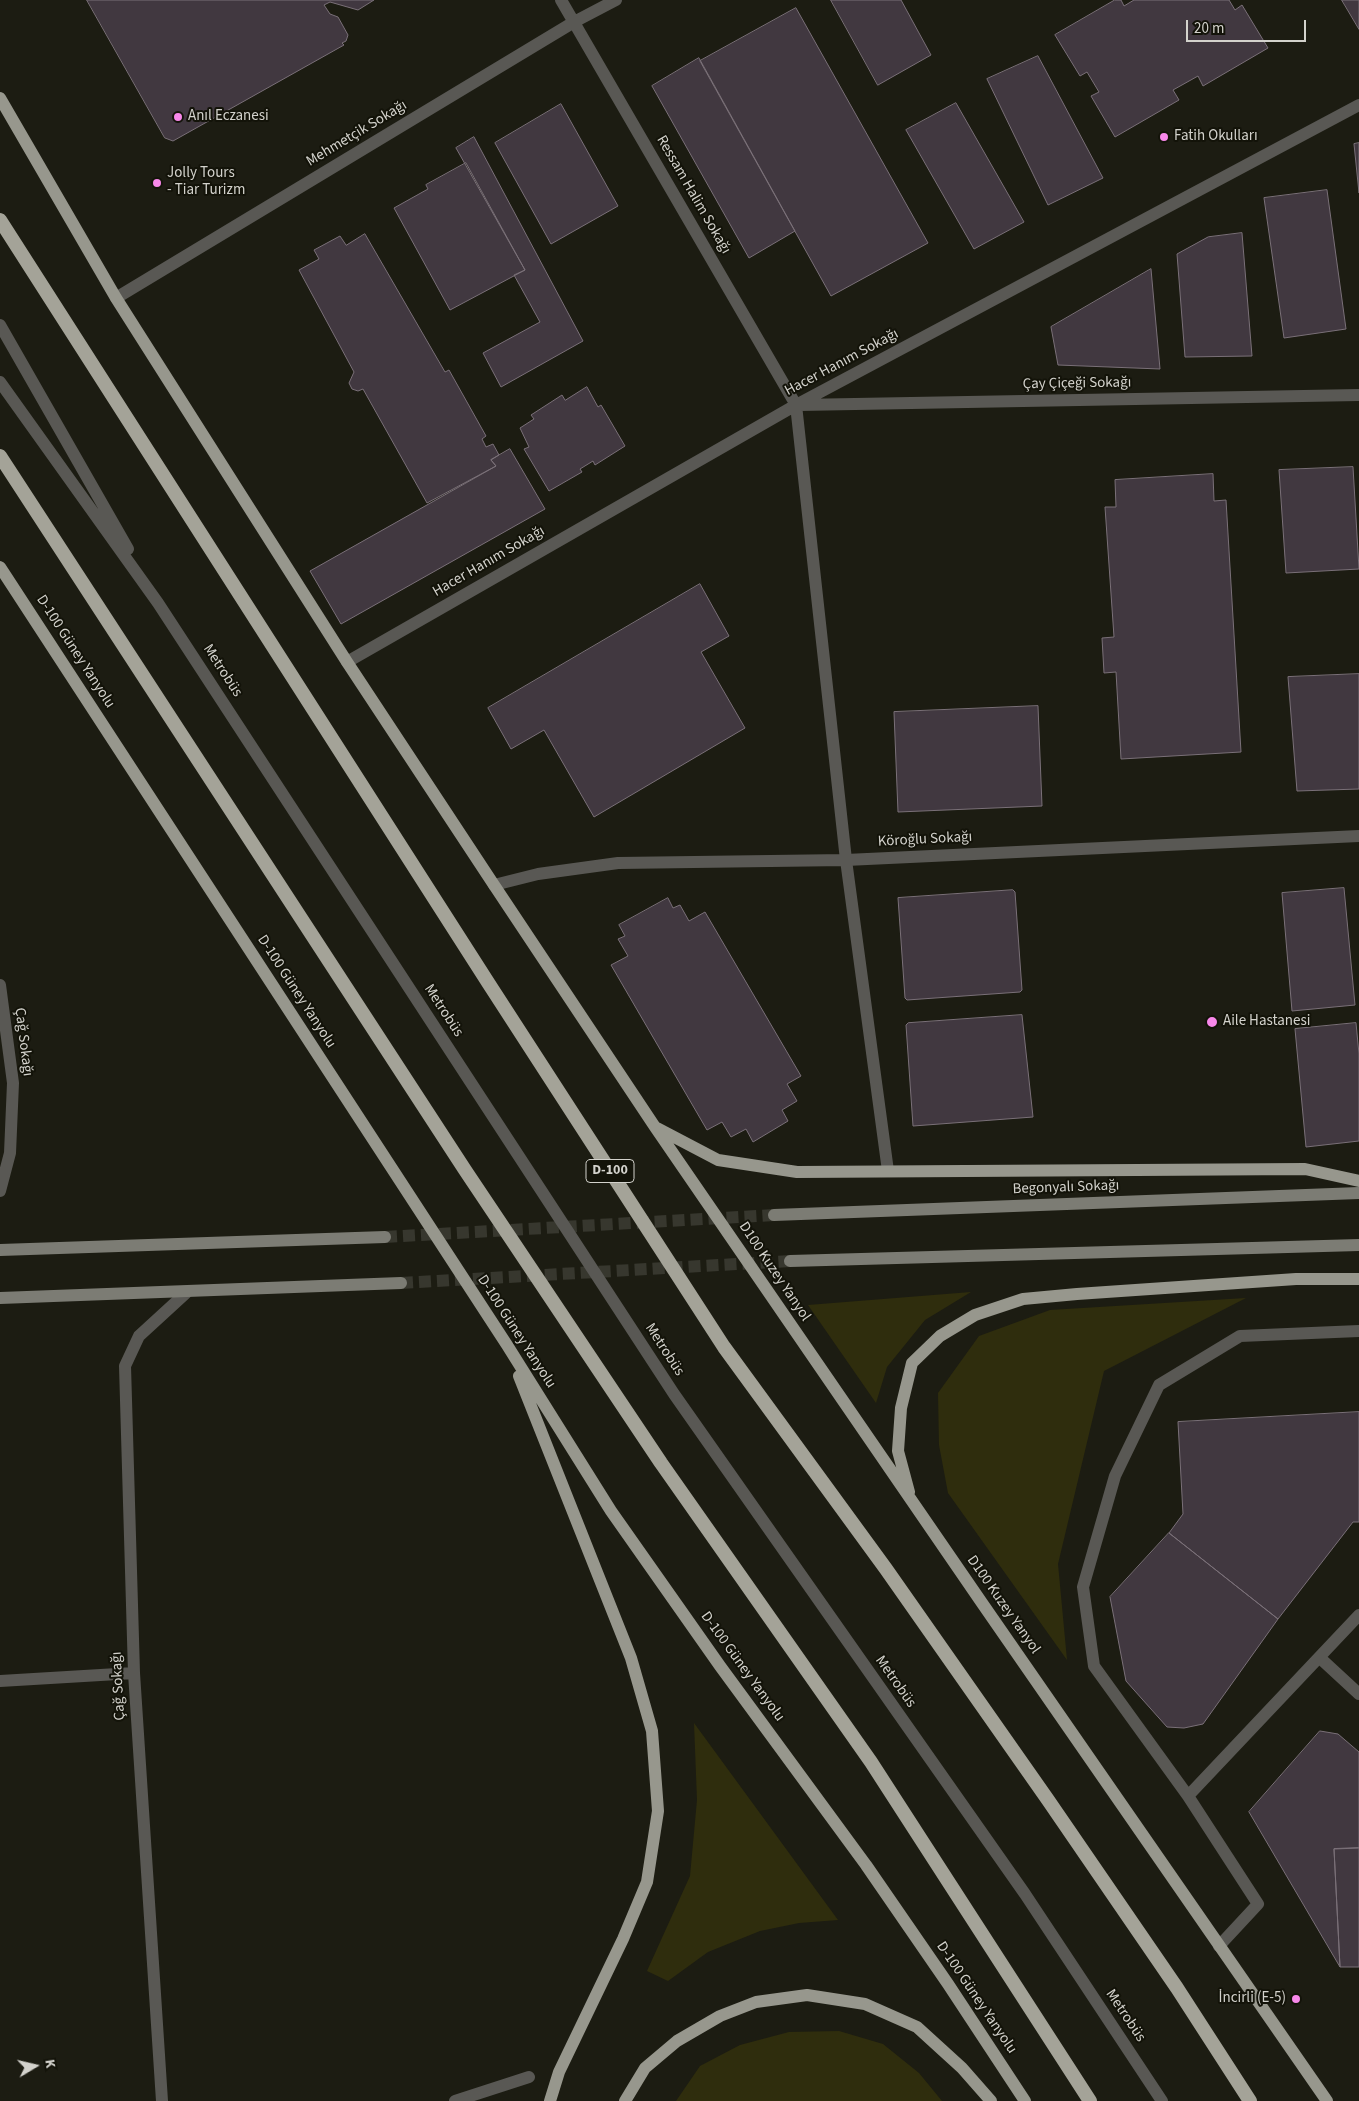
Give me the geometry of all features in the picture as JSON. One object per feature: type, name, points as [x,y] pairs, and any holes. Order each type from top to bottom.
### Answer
[{"type":"highway","name":"D-100","points":[[0,220],[462,942],[724,1347],[886,1569],[1048,1800],[1177,1988],[1250,2101]]},
{"type":"highway","points":[[0,456],[471,1178],[661,1464],[871,1762],[1090,2101]]},
{"type":"main road","name":"D100 Kuzey Yanyol","points":[[0,98],[116,298],[347,662],[494,884],[655,1127],[1327,2101]]},
{"type":"main road","name":"D-100 Güney Yanyolu","points":[[0,566],[507,1346],[611,1511],[726,1674],[866,1865],[948,1984],[1025,2101]]},
{"type":"main road","points":[[655,1127],[718,1160],[797,1172],[1305,1169],[1359,1181]]},
{"type":"main road","name":"Begonyalı Sokağı","points":[[774,1215],[1359,1193]]},
{"type":"main road","points":[[0,1250],[385,1237]]},
{"type":"main road","points":[[790,1261],[1359,1245]]},
{"type":"main road","points":[[912,1502],[898,1451],[901,1408],[912,1363],[940,1336],[975,1314],[1023,1299],[1077,1294],[1296,1280],[1359,1279]]},
{"type":"main road","points":[[0,1298],[401,1283]]},
{"type":"main road","points":[[507,1346],[631,1658],[652,1731],[658,1811],[647,1882],[623,1938],[559,2072],[550,2101]]},
{"type":"main road","points":[[625,2101],[645,2068],[677,2041],[720,2016],[756,2002],[807,1995],[865,2004],[917,2027],[962,2068],[991,2101]]},
{"type":"street","name":"Ressam Halim Sokağı","points":[[561,0],[796,405]]},
{"type":"street","name":"Mehmetçik Sokağı","points":[[116,298],[574,22],[616,0]]},
{"type":"street","name":"Hacer Hanım Sokağı","points":[[347,662],[796,405],[1359,105]]},
{"type":"street","name":"Metrobüs","points":[[0,326],[36,385],[158,604]]},
{"type":"street","name":"Metrobüs","points":[[0,382],[158,604],[674,1394],[1025,1894],[1162,2101]]},
{"type":"street","name":"Çay Çiçeği Sokağı","points":[[796,405],[1359,396]]},
{"type":"street","points":[[796,405],[846,860],[888,1171]]},
{"type":"street","name":"Köroğlu Sokağı","points":[[494,884],[538,874],[618,863],[846,860],[1359,836]]},
{"type":"street","name":"Çağ Sokağı","points":[[0,985],[12,1083],[10,1154],[0,1191]]},
{"type":"street","name":"Çağ Sokağı","points":[[162,2101],[134,1673],[125,1366],[139,1336],[187,1292]]},
{"type":"street","points":[[1220,1946],[1258,1904],[1188,1796],[1094,1666],[1083,1588],[1115,1476],[1159,1385],[1240,1336],[1359,1331]]},
{"type":"street","points":[[1188,1796],[1359,1615]]},
{"type":"street","points":[[1320,1658],[1359,1694]]},
{"type":"street","points":[[0,1681],[134,1673]]},
{"type":"street","points":[[454,2101],[529,2076]]},
{"type":"shaded area","points":[[971,1292],[925,1320],[887,1367],[876,1403],[808,1305]]},
{"type":"shaded area","points":[[1246,1298],[1104,1371],[1058,1564],[1067,1660],[948,1493],[939,1445],[938,1393],[979,1336],[1050,1310]]},
{"type":"shaded area","points":[[694,1723],[838,1920],[799,1923],[760,1931],[708,1952],[668,1981],[647,1971],[690,1876],[697,1800]]},
{"type":"shaded area","points":[[839,2031],[883,2044],[919,2073],[942,2101],[676,2101],[700,2066],[740,2045],[789,2032]]},
{"type":"building","points":[[87,0],[374,0],[358,10],[330,2],[324,5],[330,14],[338,17],[348,35],[346,41],[342,43],[344,45],[173,141],[165,138]]},
{"type":"building","points":[[831,0],[901,0],[931,55],[878,85]]},
{"type":"building","points":[[1115,0],[1121,0],[1124,6],[1134,0],[1229,0],[1235,10],[1242,5],[1268,48],[1203,86],[1198,76],[1173,90],[1179,100],[1115,137],[1091,96],[1099,92],[1087,72],[1080,76],[1055,35]]},
{"type":"building","points":[[1342,0],[1359,0],[1359,29]]},
{"type":"building","points":[[796,8],[928,243],[831,296],[700,61]]},
{"type":"building","points":[[1038,56],[1103,178],[1048,205],[987,79]]},
{"type":"building","points":[[699,58],[795,231],[749,258],[652,86]]},
{"type":"building","points":[[956,103],[1024,222],[974,249],[906,130]]},
{"type":"building","points":[[561,104],[618,206],[551,244],[495,143]]},
{"type":"building","points":[[474,137],[583,341],[501,387],[483,353],[540,322],[514,275],[525,270],[456,148]]},
{"type":"building","points":[[1359,143],[1359,193],[1354,144]]},
{"type":"building","points":[[466,163],[525,270],[450,310],[394,208],[428,189],[426,185]]},
{"type":"building","points":[[1327,190],[1346,329],[1284,338],[1264,198]]},
{"type":"building","points":[[1242,233],[1252,356],[1185,357],[1177,254],[1208,237]]},
{"type":"building","points":[[365,234],[445,372],[449,370],[486,436],[482,439],[486,447],[493,444],[499,455],[491,460],[496,466],[427,503],[363,389],[358,391],[352,389],[349,383],[354,372],[299,270],[319,259],[314,250],[340,236],[346,245]]},
{"type":"building","points":[[1151,269],[1160,369],[1058,365],[1051,327]]},
{"type":"building","points":[[587,387],[598,407],[601,405],[625,446],[595,465],[593,461],[580,469],[582,472],[549,491],[524,449],[529,447],[520,428],[534,419],[531,415],[562,395],[565,400]]},
{"type":"building","points":[[510,449],[545,509],[341,624],[310,571],[496,466],[491,460]]},
{"type":"building","points":[[1353,467],[1359,569],[1286,573],[1279,470]]},
{"type":"building","points":[[1213,474],[1214,501],[1226,500],[1241,752],[1121,759],[1116,672],[1104,673],[1102,638],[1114,637],[1105,507],[1116,507],[1115,480]]},
{"type":"building","points":[[700,584],[729,636],[701,652],[745,728],[594,817],[544,730],[511,749],[488,708]]},
{"type":"building","points":[[1359,674],[1359,789],[1297,791],[1288,677]]},
{"type":"building","points":[[1038,706],[1042,806],[898,812],[894,712]]},
{"type":"building","points":[[1344,888],[1355,1005],[1292,1011],[1282,893]]},
{"type":"building","points":[[1013,890],[1015,892],[1022,990],[1020,992],[907,1000],[905,998],[898,898]]},
{"type":"building","points":[[668,898],[673,908],[680,905],[689,921],[705,912],[801,1076],[787,1084],[797,1101],[782,1110],[788,1121],[753,1142],[746,1129],[731,1137],[722,1122],[707,1130],[611,965],[628,956],[618,939],[625,936],[619,925]]},
{"type":"building","points":[[1022,1015],[1033,1117],[913,1126],[906,1025],[908,1023]]},
{"type":"building","points":[[1356,1023],[1359,1054],[1359,1141],[1306,1147],[1295,1029]]},
{"type":"building","points":[[1359,1412],[1359,1522],[1353,1522],[1278,1619],[1169,1533],[1183,1514],[1178,1422]]},
{"type":"building","points":[[1169,1533],[1278,1619],[1203,1724],[1184,1728],[1167,1727],[1126,1681],[1110,1597]]},
{"type":"building","points":[[1320,1731],[1338,1734],[1359,1752],[1359,1848],[1334,1849],[1340,1967],[1249,1812]]},
{"type":"building","points":[[1359,1848],[1359,1967],[1340,1967],[1334,1849]]},
{"type":"tunnel","points":[[385,1237],[774,1215]]},
{"type":"tunnel","points":[[401,1283],[790,1261]]},
{"type":"place","name":"Anıl Eczanesi","points":[[178,117]]},
{"type":"place","name":"Fatih Okulları","points":[[1164,137]]},
{"type":"place","name":"Jolly Tours - Tiar Turizm","points":[[157,183]]},
{"type":"place","name":"Aile Hastanesi","points":[[1212,1022]]},
{"type":"place","name":"İncirli (E-5)","points":[[1296,1999]]}]
